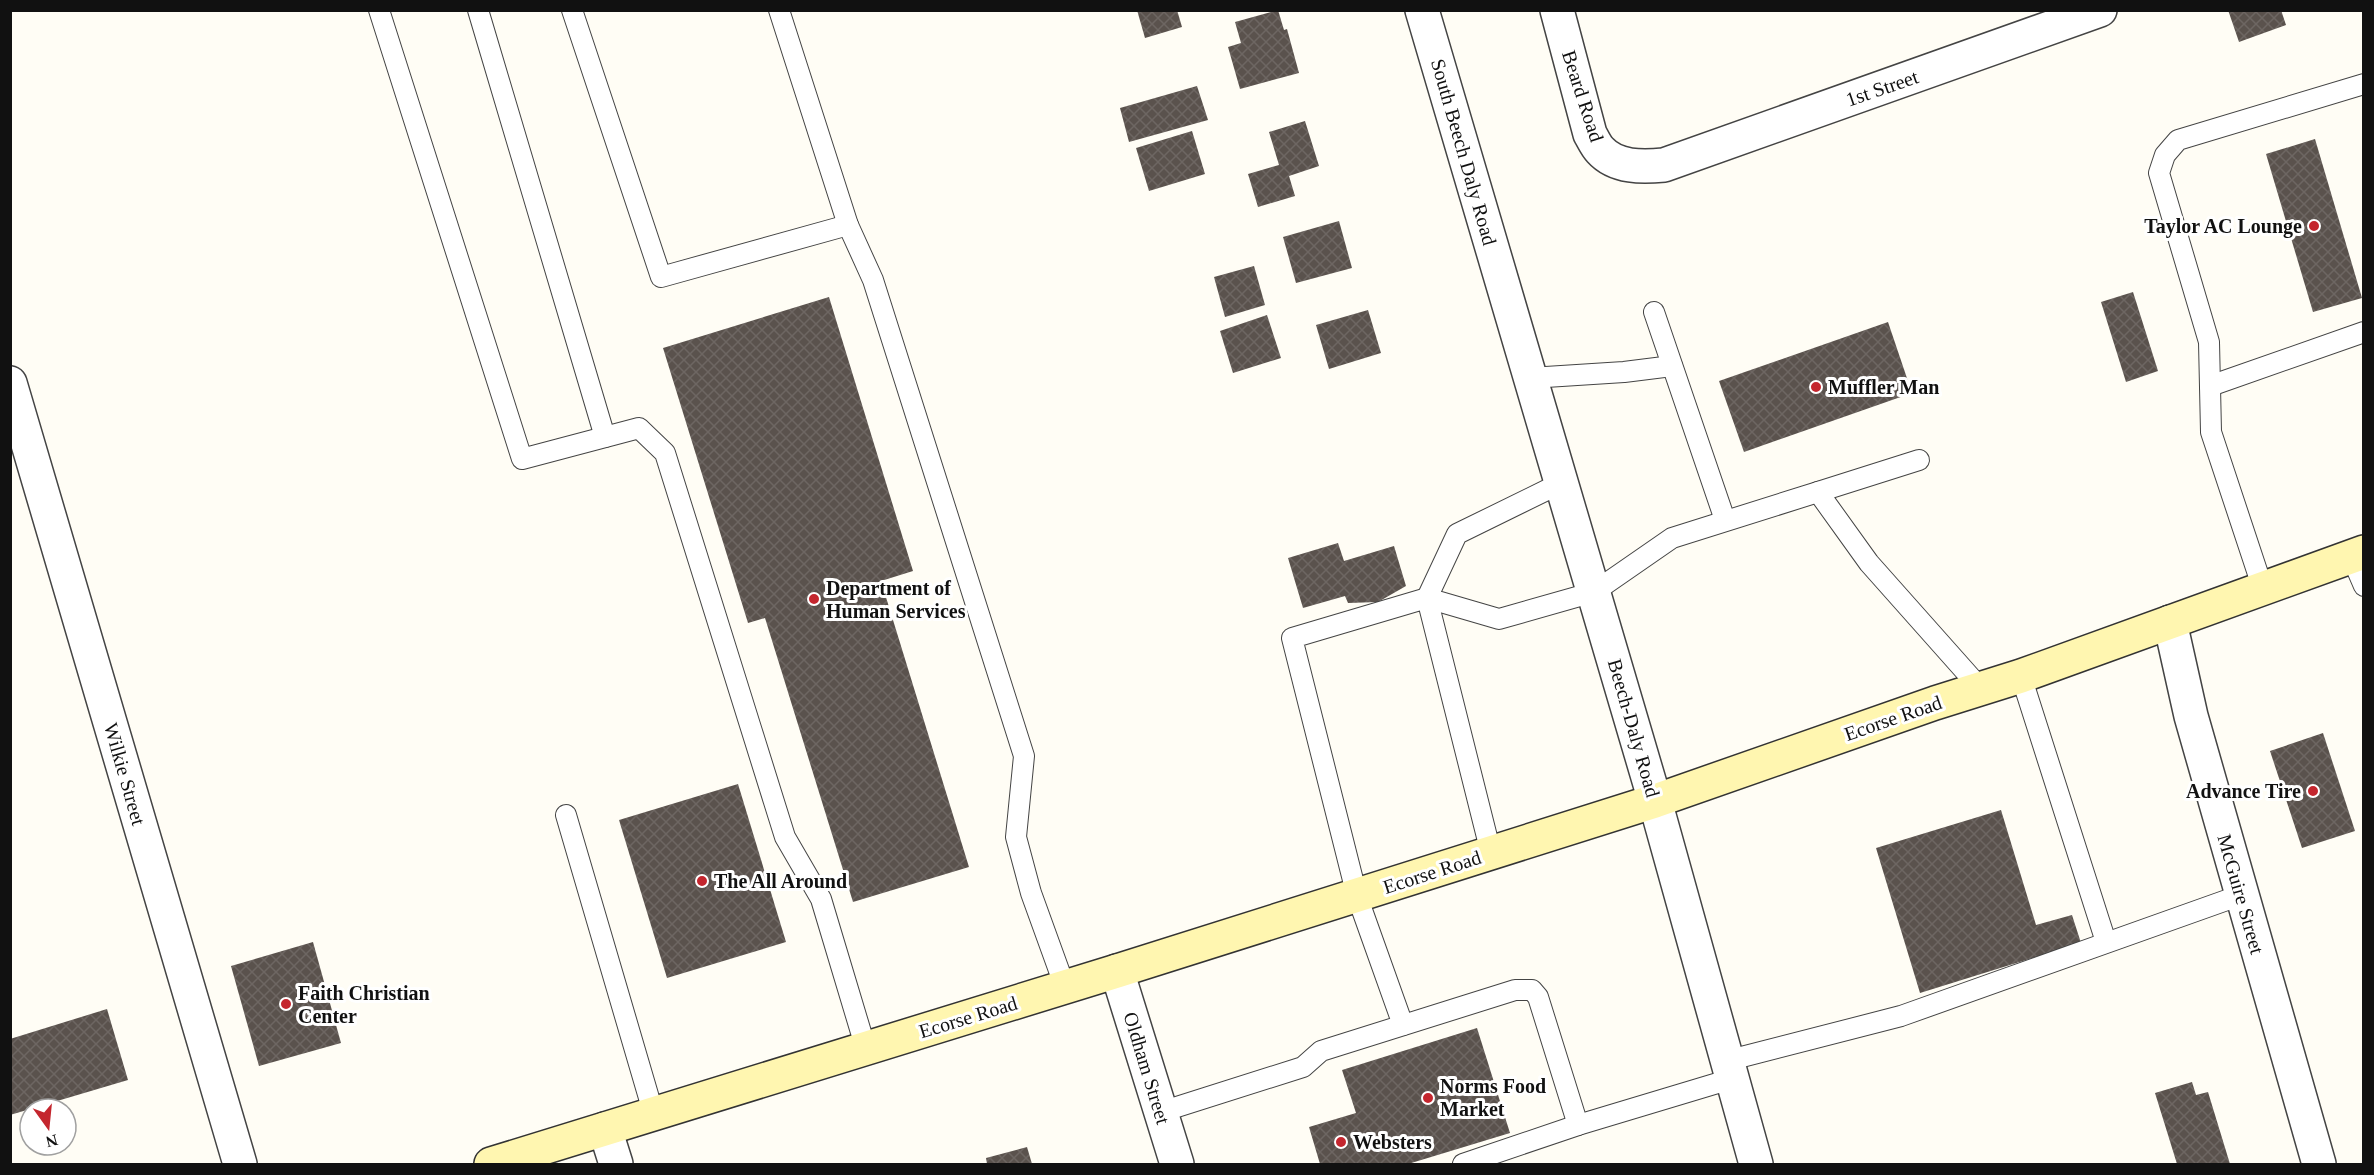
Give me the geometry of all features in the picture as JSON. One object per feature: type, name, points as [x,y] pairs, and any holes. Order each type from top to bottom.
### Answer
[{"type":"main road","name":"Ecorse Road","points":[[491,1164],[867,1049],[1655,801],[2021,676],[2357,554]]},
{"type":"street","name":"South Beech Daly Road","points":[[1422,10],[1505,293]]},
{"type":"street","name":"Beard Road","points":[[1557,10],[1590,134],[1601,151],[1619,162],[1641,167],[1664,165]]},
{"type":"street","name":"1st Street","points":[[1664,165],[2100,10]]},
{"type":"street","name":"Beech-Daly Road","points":[[1505,293],[1655,801],[1756,1164]]},
{"type":"street","name":"Wilkie Street","points":[[10,382],[240,1164]]},
{"type":"street","name":"McGuire Street","points":[[2170,622],[2191,716],[2319,1164]]},
{"type":"street","name":"Oldham Street","points":[[1117,971],[1177,1164]]},
{"type":"street","points":[[605,1129],[616,1164]]},
{"type":"lane","points":[[379,10],[522,459],[639,428],[665,453],[785,837],[821,899],[867,1049]]},
{"type":"lane","points":[[478,10],[605,437]]},
{"type":"lane","points":[[572,10],[661,277],[848,225]]},
{"type":"lane","points":[[779,10],[848,225],[873,280],[1024,756],[1016,837],[1031,893],[1065,987]]},
{"type":"lane","points":[[2262,589],[2211,432],[2209,342],[2159,173],[2165,154],[2178,140],[2364,84]]},
{"type":"lane","points":[[1654,312],[1725,520]]},
{"type":"lane","points":[[2210,386],[2364,332]]},
{"type":"lane","points":[[1530,378],[1624,372],[1672,366]]},
{"type":"lane","points":[[1403,1025],[1357,896],[1292,638],[1427,598],[1499,619],[1594,592],[1672,538],[1918,460]]},
{"type":"lane","points":[[1491,853],[1427,598],[1457,534],[1561,483]]},
{"type":"lane","points":[[1818,492],[1869,563],[1981,689]]},
{"type":"lane","points":[[2357,554],[2364,586]]},
{"type":"lane","points":[[2021,676],[2106,942]]},
{"type":"lane","points":[[566,816],[654,1115]]},
{"type":"lane","points":[[1463,1164],[1492,1160],[1578,1125],[1729,1070],[1901,1016],[2241,895]]},
{"type":"lane","points":[[1161,1112],[1303,1067],[1322,1051],[1515,990],[1532,990],[1538,997],[1578,1125]]},
{"type":"building","points":[[1137,10],[1177,10],[1182,27],[1145,38]]},
{"type":"building","points":[[1278,10],[1284,30],[1287,29],[1299,73],[1240,89],[1228,47],[1241,43],[1235,22]]},
{"type":"building","points":[[2228,10],[2281,10],[2286,25],[2239,42]]},
{"type":"building","points":[[1197,86],[1208,120],[1129,142],[1120,108]]},
{"type":"building","points":[[1305,121],[1319,166],[1289,176],[1295,196],[1258,207],[1248,174],[1279,165],[1269,132]]},
{"type":"building","points":[[1192,131],[1205,174],[1149,191],[1136,148]]},
{"type":"building","name":"Taylor AC Lounge","points":[[2315,139],[2362,298],[2313,312],[2266,154]]},
{"type":"building","points":[[1339,221],[1352,268],[1296,283],[1283,237]]},
{"type":"building","points":[[1254,266],[1265,305],[1225,317],[1214,277]]},
{"type":"building","points":[[2133,292],[2158,371],[2126,382],[2101,302]]},
{"type":"building","name":"Department of Human Services","points":[[829,297],[913,571],[881,581],[969,867],[853,902],[765,618],[748,623],[663,348]]},
{"type":"building","points":[[1368,310],[1381,353],[1329,369],[1316,325]]},
{"type":"building","points":[[1267,315],[1281,358],[1233,373],[1220,331]]},
{"type":"building","name":"Muffler Man","points":[[1888,322],[1912,393],[1744,452],[1719,381]]},
{"type":"building","points":[[1338,543],[1344,561],[1394,546],[1406,586],[1378,602],[1348,603],[1345,596],[1303,608],[1288,558]]},
{"type":"building","name":"Advance Tire","points":[[2323,733],[2355,831],[2302,848],[2270,751]]},
{"type":"building","name":"The All Around","points":[[738,784],[786,942],[667,978],[619,820]]},
{"type":"building","points":[[2001,810],[2036,925],[2072,915],[2081,943],[1920,993],[1876,848]]},
{"type":"building","name":"Faith Christian Center","points":[[313,942],[341,1043],[259,1066],[231,966]]},
{"type":"building","points":[[107,1009],[128,1080],[71,1097],[18,1097],[18,1113],[10,1115],[10,1039]]},
{"type":"building","points":[[1477,1028],[1510,1133],[1408,1164],[1320,1164],[1309,1127],[1356,1113],[1342,1070]]},
{"type":"building","points":[[2192,1082],[2196,1095],[2208,1092],[2230,1164],[2177,1164],[2155,1093]]},
{"type":"building","points":[[1027,1147],[1032,1164],[987,1164],[986,1158]]},
{"type":"place","name":"Taylor AC Lounge","points":[[2314,226]]},
{"type":"place","name":"Muffler Man","points":[[1816,387]]},
{"type":"place","name":"Department of Human Services","points":[[814,599]]},
{"type":"place","name":"Advance Tire","points":[[2313,791]]},
{"type":"place","name":"The All Around","points":[[702,881]]},
{"type":"place","name":"Faith Christian Center","points":[[286,1004]]},
{"type":"place","name":"Norms Food Market","points":[[1428,1098]]},
{"type":"place","name":"Websters","points":[[1341,1142]]}]
